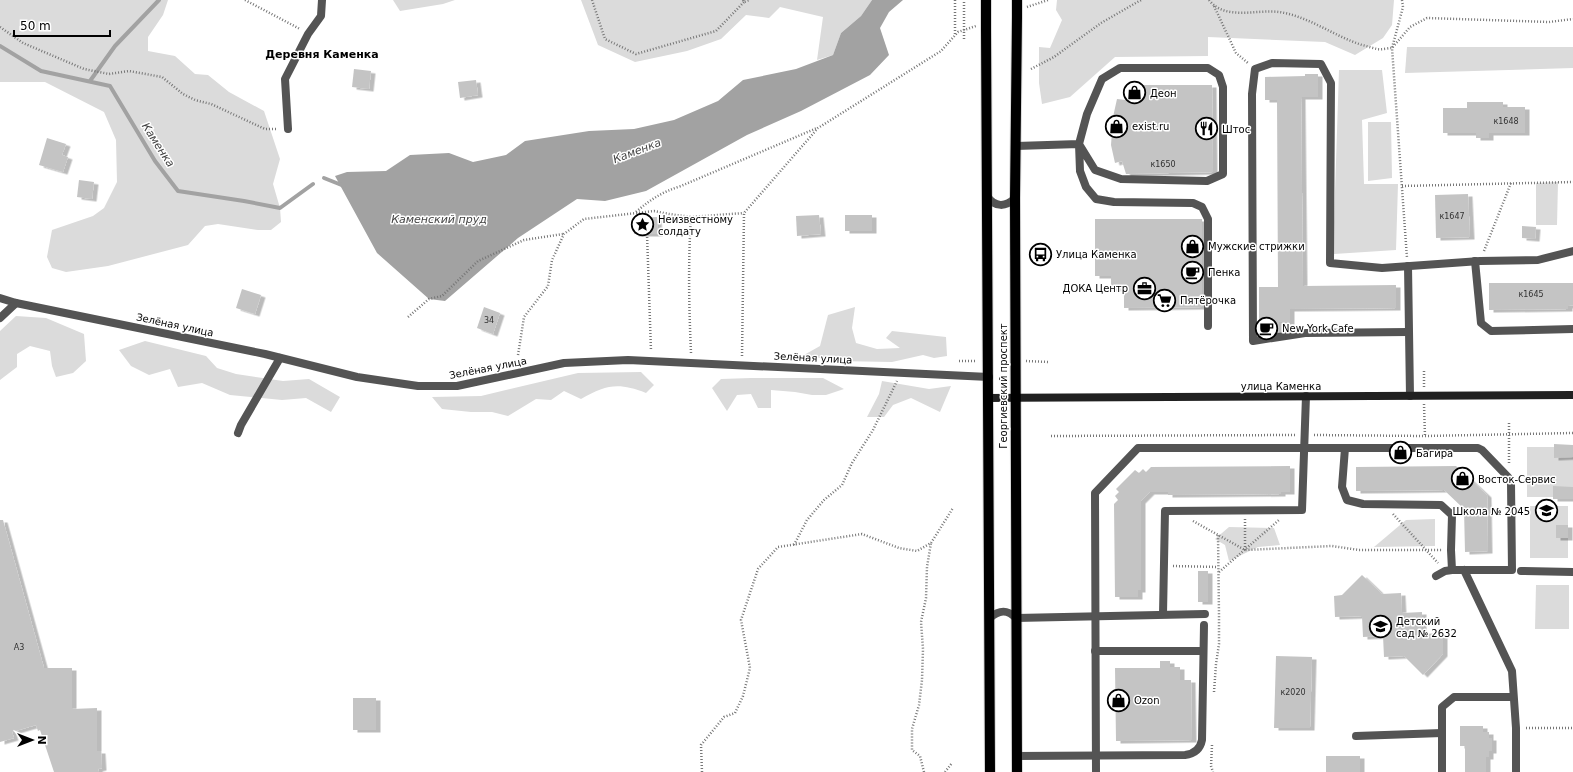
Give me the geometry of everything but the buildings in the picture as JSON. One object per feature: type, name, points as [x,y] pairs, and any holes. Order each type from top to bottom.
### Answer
[{"type":"main road","name":"Георгиевский проспект","points":[[986,0],[983,27],[988,196],[990,772]]},
{"type":"main road","name":"Георгиевский проспект","points":[[1016,772],[1015,198],[1017,0]]},
{"type":"main road","name":"улица Каменка","points":[[988,398],[1573,395]]},
{"type":"street","points":[[288,129],[285,79],[308,34],[321,16],[322,0]]},
{"type":"street","points":[[1408,332],[1304,333],[1253,341],[1252,94],[1255,69],[1272,63],[1321,64],[1330,82],[1330,263],[1382,268],[1477,261],[1538,260],[1573,251]]},
{"type":"street","points":[[1079,144],[1095,170],[1121,179],[1207,181],[1223,174],[1223,86],[1219,75],[1208,68],[1120,68],[1102,79],[1087,114],[1079,144],[1080,171],[1086,187],[1096,199],[1114,202],[1193,203],[1202,207],[1208,219],[1208,326]]},
{"type":"street","points":[[1016,146],[1079,144]]},
{"type":"street","points":[[988,196],[991,202],[1001,206],[1006,205],[1015,198]]},
{"type":"street","points":[[1477,261],[1481,323],[1491,331],[1573,329]]},
{"type":"street","points":[[1408,266],[1410,396]]},
{"type":"street","name":"Зелёная улица","points":[[0,298],[16,303],[280,358],[356,377],[418,386],[457,386],[564,363],[628,360],[988,377]]},
{"type":"street","points":[[0,318],[16,303]]},
{"type":"street","points":[[238,433],[241,425],[280,358]]},
{"type":"street","points":[[1163,614],[1165,511],[1302,510],[1306,396]]},
{"type":"street","points":[[1096,772],[1095,493],[1138,448],[1478,448],[1482,450],[1512,483],[1512,570],[1448,571],[1436,576]]},
{"type":"street","points":[[1345,448],[1342,487],[1347,500],[1363,504],[1441,505],[1452,515],[1451,550],[1448,571]]},
{"type":"street","points":[[1464,570],[1512,671],[1516,728],[1516,772]]},
{"type":"street","points":[[1521,571],[1573,572]]},
{"type":"street","points":[[990,618],[1002,611],[1008,612],[1016,618],[1205,614]]},
{"type":"street","points":[[1016,756],[1185,755],[1191,754],[1197,750],[1201,745],[1202,740],[1204,625]]},
{"type":"street","points":[[1095,651],[1203,651]]},
{"type":"street","points":[[1442,772],[1442,707],[1454,697],[1513,697]]},
{"type":"street","points":[[1356,736],[1442,733]]},
{"type":"path","points":[[246,0],[308,34]]},
{"type":"path","points":[[592,0],[605,39],[636,54],[716,31],[744,1],[749,0]]},
{"type":"path","points":[[955,0],[956,35]]},
{"type":"path","points":[[964,0],[964,39]]},
{"type":"path","points":[[1025,8],[1048,0]]},
{"type":"path","points":[[1031,69],[1054,57],[1101,23],[1141,0]]},
{"type":"path","points":[[1209,0],[1236,53],[1255,69]]},
{"type":"path","points":[[1402,0],[1403,7],[1392,48],[1408,266]]},
{"type":"path","points":[[1213,6],[1232,12],[1279,12],[1306,20],[1348,40],[1377,49],[1392,48],[1410,27],[1427,18],[1549,22],[1573,20]]},
{"type":"path","points":[[0,27],[23,43],[84,69],[109,74],[129,71],[162,77],[183,94],[195,100],[211,104],[265,129]]},
{"type":"path","points":[[636,212],[652,199],[670,190],[818,128],[941,51],[958,32],[983,27]]},
{"type":"path","points":[[742,365],[744,213],[818,128]]},
{"type":"path","points":[[1402,186],[1573,182]]},
{"type":"path","points":[[1477,261],[1511,183]]},
{"type":"path","points":[[408,317],[429,299],[442,296],[478,261],[524,240],[564,234],[584,219],[654,210],[691,217],[744,213]]},
{"type":"path","points":[[691,217],[689,253],[691,353]]},
{"type":"path","points":[[518,355],[524,317],[548,286],[552,260],[564,234]]},
{"type":"path","points":[[647,234],[651,351]]},
{"type":"path","points":[[1424,372],[1425,447]]},
{"type":"path","points":[[793,545],[807,520],[824,500],[842,484],[852,463],[874,430],[901,373]]},
{"type":"path","points":[[1508,477],[1509,421]]},
{"type":"path","points":[[1384,504],[1425,550],[1448,571]]},
{"type":"path","points":[[924,772],[920,756],[912,750],[912,729],[919,705],[922,680],[923,649],[921,622],[926,598],[927,567],[931,543],[953,508]]},
{"type":"path","points":[[1245,510],[1245,550]]},
{"type":"path","points":[[1219,572],[1291,510]]},
{"type":"path","points":[[1174,511],[1245,550],[1332,546],[1359,550],[1451,550]]},
{"type":"path","points":[[702,772],[701,745],[724,717],[735,713],[743,696],[750,668],[741,620],[758,569],[778,547],[862,534],[899,548],[918,551],[931,543]]},
{"type":"path","points":[[1214,696],[1219,644],[1218,535]]},
{"type":"path","points":[[1164,565],[1218,567]]},
{"type":"path","points":[[1516,728],[1573,728]]},
{"type":"path","points":[[1212,743],[1211,766],[1213,772]]},
{"type":"path","points":[[945,772],[952,763]]},
{"type":"shaded area","points":[[0,0],[168,0],[163,15],[148,37],[148,51],[175,56],[195,74],[208,75],[229,92],[264,111],[280,159],[273,184],[280,208],[281,222],[271,230],[258,230],[218,224],[205,226],[188,245],[108,266],[66,272],[52,268],[47,257],[52,230],[93,216],[104,208],[117,182],[116,140],[104,112],[45,82],[0,82]]},
{"type":"shaded area","points":[[393,0],[455,0],[443,4],[400,11]]},
{"type":"shaded area","points":[[581,0],[872,0],[861,16],[841,33],[833,55],[817,60],[823,17],[780,7],[769,18],[746,15],[721,39],[687,51],[635,62],[598,45]]},
{"type":"shaded area","points":[[1057,0],[1394,0],[1392,25],[1383,38],[1355,55],[1325,42],[1208,37],[1208,56],[1115,57],[1070,97],[1042,104],[1039,83],[1039,47],[1050,48],[1062,20],[1056,10]]},
{"type":"shaded area","points":[[1407,47],[1573,47],[1573,68],[1405,73]]},
{"type":"shaded area","points":[[1339,70],[1382,70],[1387,113],[1362,120],[1364,184],[1398,184],[1396,250],[1334,254]]},
{"type":"shaded area","points":[[1368,122],[1391,122],[1392,178],[1368,181]]},
{"type":"shaded area","points":[[1558,182],[1557,225],[1536,225],[1536,183]]},
{"type":"shaded area","points":[[855,307],[852,328],[856,343],[877,349],[900,348],[886,338],[892,331],[946,337],[947,356],[934,358],[923,355],[892,362],[837,361],[804,355],[820,346],[828,315]]},
{"type":"shaded area","points":[[16,316],[46,318],[84,334],[86,361],[73,373],[56,377],[52,366],[50,351],[30,346],[17,354],[17,367],[0,380],[0,331]]},
{"type":"shaded area","points":[[145,341],[206,356],[217,368],[236,374],[283,381],[309,379],[340,397],[331,412],[306,398],[282,400],[230,395],[202,383],[178,387],[170,369],[149,375],[131,366],[119,350]]},
{"type":"shaded area","points":[[641,372],[654,385],[646,393],[620,386],[605,388],[581,399],[564,391],[551,400],[536,399],[508,416],[492,412],[471,412],[442,409],[432,397],[481,396],[578,373]]},
{"type":"shaded area","points":[[823,378],[844,389],[826,395],[812,395],[771,390],[771,408],[758,408],[751,394],[737,395],[727,411],[712,388],[721,379]]},
{"type":"shaded area","points":[[882,381],[929,389],[951,386],[940,412],[911,398],[893,405],[884,417],[867,417],[879,394]]},
{"type":"shaded area","points":[[1527,447],[1573,447],[1573,497],[1527,497]]},
{"type":"shaded area","points":[[1530,506],[1568,506],[1568,558],[1530,558]]},
{"type":"shaded area","points":[[1435,519],[1435,546],[1374,547],[1406,520]]},
{"type":"shaded area","points":[[1229,527],[1274,528],[1280,545],[1258,547],[1229,561],[1225,545],[1215,539]]},
{"type":"shaded area","points":[[1536,585],[1569,585],[1569,629],[1535,629]]},
{"type":"water","name":"Каменский пруд","points":[[872,0],[903,0],[889,12],[880,28],[889,55],[870,75],[801,111],[747,135],[646,191],[605,201],[577,199],[518,238],[445,301],[429,299],[377,253],[335,176],[347,172],[386,171],[410,155],[449,153],[473,162],[506,155],[525,141],[589,131],[634,129],[674,120],[718,101],[743,80],[796,69],[833,55],[841,33],[861,16]]},
{"type":"waterway","points":[[90,81],[115,46],[159,0]]},
{"type":"waterway","name":"Каменка","points":[[0,46],[41,71],[110,86],[155,161],[178,191],[280,208],[313,184]]},
{"type":"waterway","name":"Каменка","points":[[324,178],[344,186]]},
{"type":"place","name":"Деон","points":[[1134,93]]},
{"type":"place","name":"exist.ru","points":[[1116,126]]},
{"type":"place","name":"Штос","points":[[1206,129]]},
{"type":"place","name":"Неизвестному солдату","points":[[642,225]]},
{"type":"place","name":"Мужские стрижки","points":[[1193,246]]},
{"type":"place","name":"Улица Каменка","points":[[1040,254]]},
{"type":"place","name":"Пенка","points":[[1193,272]]},
{"type":"place","name":"ДОКА Центр","points":[[1144,288]]},
{"type":"place","name":"Пятёрочка","points":[[1165,300]]},
{"type":"place","name":"New York Cafe","points":[[1267,328]]},
{"type":"place","name":"Багира","points":[[1400,453]]},
{"type":"place","name":"Восток-Сервис","points":[[1463,479]]},
{"type":"place","name":"Школа № 2045","points":[[1546,511]]},
{"type":"place","name":"Детский сад № 2632","points":[[1381,627]]},
{"type":"place","name":"Ozon","points":[[1119,700]]},
{"type":"district","name":"Деревня Каменка","points":[[322,54]]}]
